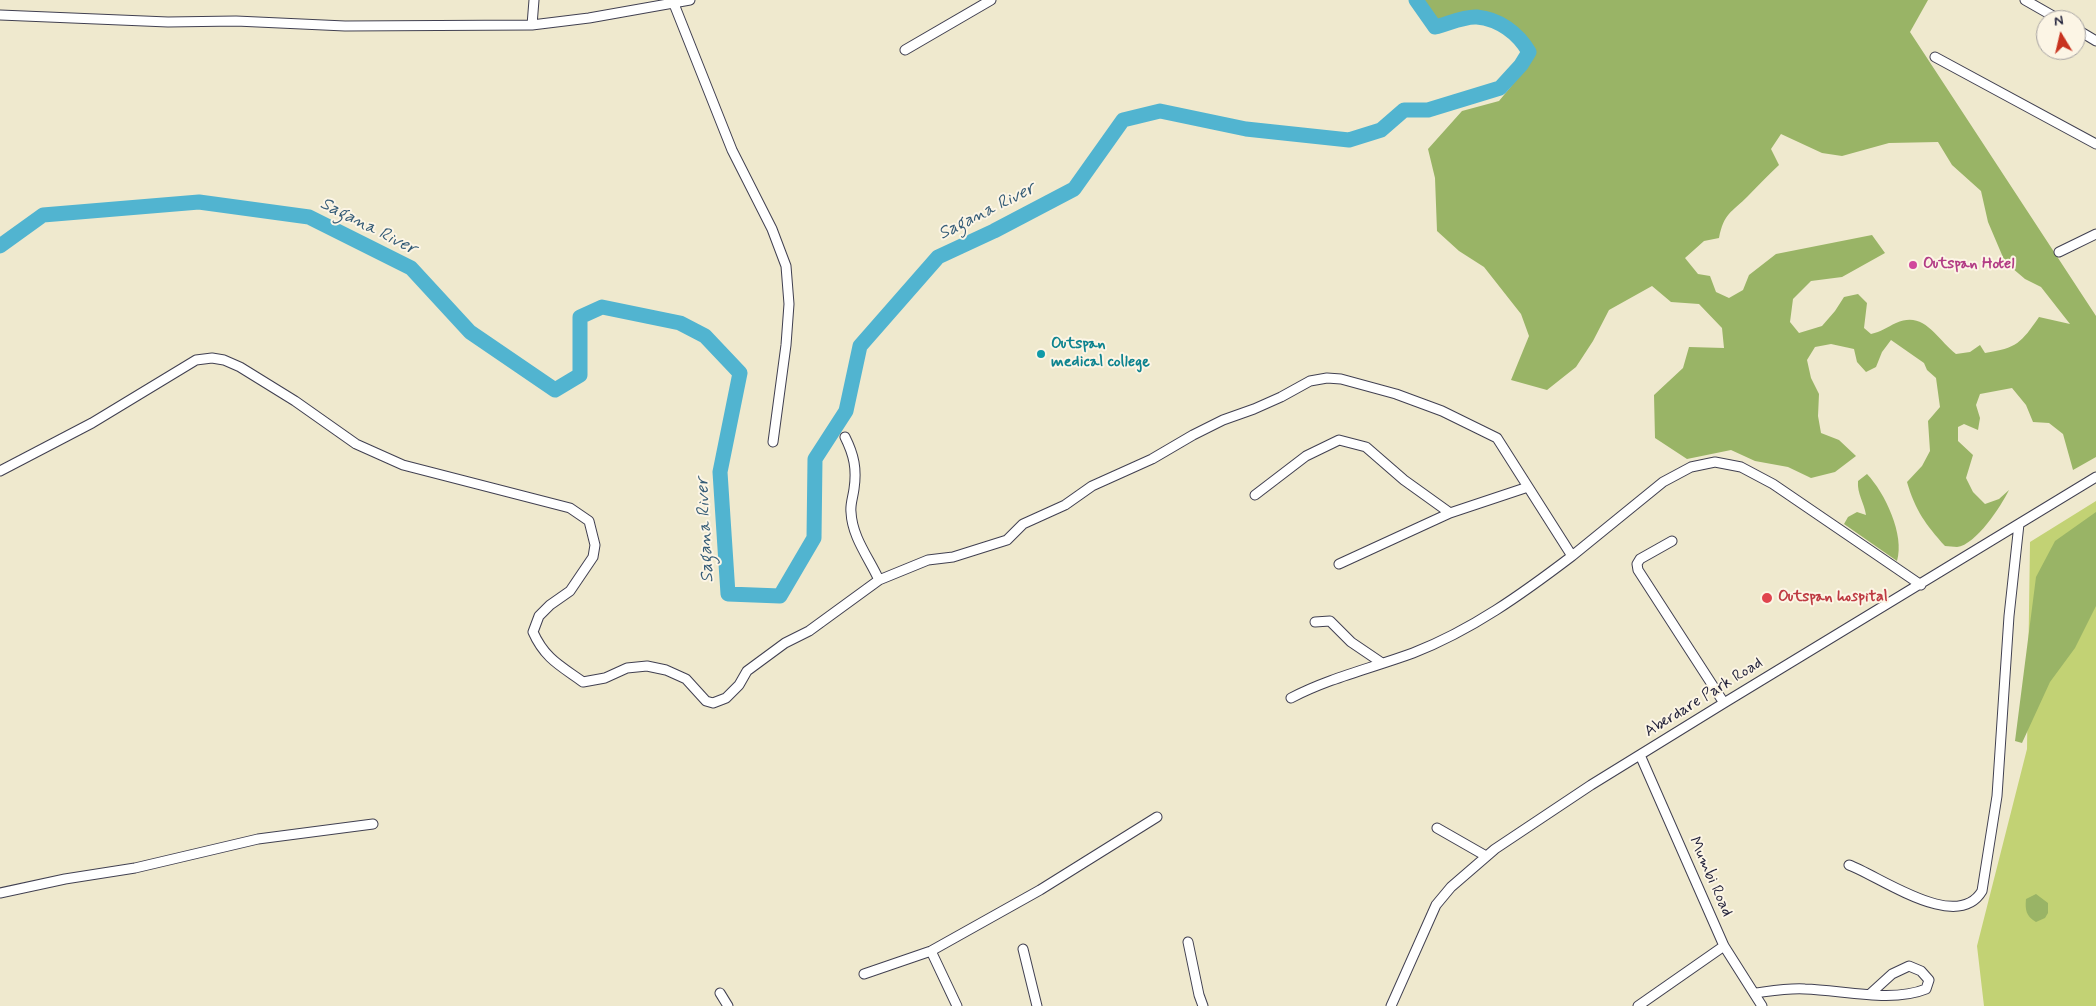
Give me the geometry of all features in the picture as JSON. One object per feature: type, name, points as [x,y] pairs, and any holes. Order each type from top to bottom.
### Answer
[{"type":"street","points":[[532,25],[534,0]]},
{"type":"street","points":[[0,15],[168,22],[236,21],[345,26],[532,25],[589,18],[690,0]]},
{"type":"street","points":[[905,50],[991,0]]},
{"type":"street","points":[[2026,0],[2043,10]]},
{"type":"street","points":[[674,4],[732,150],[772,229],[786,266],[789,304],[786,345],[773,442]]},
{"type":"street","points":[[1935,57],[2096,144]]},
{"type":"street","points":[[2059,252],[2096,234]]},
{"type":"street","points":[[0,471],[92,423],[196,360],[212,358],[224,360],[240,367],[295,401],[356,444],[403,465],[570,508],[584,516],[589,522],[595,545],[593,557],[570,591],[550,605],[540,616],[534,632],[539,646],[547,656],[583,682],[605,678],[627,668],[647,666],[666,670],[686,679],[706,701],[713,703],[726,698],[739,685],[747,672],[785,643],[809,631],[879,580],[928,560],[953,557],[1007,540],[1023,524],[1065,504],[1092,486],[1152,459],[1200,431],[1272,401],[1310,381],[1327,378],[1341,379],[1396,394],[1442,411],[1497,438],[1572,556]]},
{"type":"street","points":[[845,437],[853,454],[856,474],[850,511],[853,524],[857,538],[879,580]]},
{"type":"street","points":[[1254,495],[1306,456],[1339,440],[1366,447],[1404,480],[1450,514]]},
{"type":"street","points":[[1291,698],[1310,688],[1440,641],[1490,614],[1524,592],[1572,556],[1662,482],[1691,467],[1715,462],[1741,467],[1774,484],[1921,585]]},
{"type":"street","name":"Aberdare Park Road","points":[[1390,1006],[1436,905],[1451,887],[1486,856],[1529,825],[1724,703],[2096,477]]},
{"type":"street","points":[[1339,564],[1450,514],[1528,486]]},
{"type":"street","points":[[1849,865],[1945,908],[1964,906],[1977,900],[1982,891],[1997,796],[2009,616],[2019,524]]},
{"type":"street","points":[[1672,541],[1640,560],[1637,564],[1638,570],[1724,703]]},
{"type":"street","points":[[1315,622],[1330,621],[1351,642],[1382,663]]},
{"type":"street","name":"Mumbi Road","points":[[1640,756],[1724,946],[1738,970],[1755,992],[1762,1006]]},
{"type":"street","points":[[864,974],[931,951],[1040,890],[1157,816]]},
{"type":"street","points":[[0,893],[65,879],[135,868],[258,839],[373,824]]},
{"type":"street","points":[[1437,828],[1486,856]]},
{"type":"street","points":[[1188,942],[1203,1006]]},
{"type":"street","points":[[1638,1006],[1724,946]]},
{"type":"street","points":[[1023,949],[1037,1006]]},
{"type":"street","points":[[931,951],[957,1006]]},
{"type":"street","points":[[1755,992],[1804,988],[1870,994],[1913,994],[1926,989],[1929,980],[1921,971],[1909,966],[1892,974],[1870,994]]},
{"type":"street","points":[[720,993],[728,1006]]},
{"type":"green space","points":[[1416,0],[1928,0],[1910,32],[2096,316],[2096,457],[2073,470],[2063,434],[2049,423],[2033,422],[2026,405],[2012,388],[1980,394],[1976,405],[1980,418],[1978,430],[1964,424],[1958,427],[1958,441],[1973,455],[1966,478],[1973,492],[1985,504],[1999,499],[2009,490],[1994,515],[1972,540],[1957,547],[1945,546],[1922,517],[1907,482],[1922,466],[1930,451],[1928,421],[1940,407],[1936,378],[1927,370],[1924,363],[1891,340],[1882,352],[1876,367],[1866,372],[1857,362],[1854,349],[1831,344],[1815,347],[1807,360],[1811,378],[1819,394],[1818,416],[1821,433],[1839,440],[1856,456],[1835,472],[1811,478],[1788,467],[1755,461],[1731,450],[1687,459],[1655,438],[1654,395],[1683,368],[1689,347],[1724,348],[1722,328],[1699,304],[1671,302],[1652,286],[1609,310],[1593,341],[1576,367],[1547,390],[1511,380],[1529,336],[1521,314],[1484,267],[1459,251],[1437,231],[1435,178],[1428,149],[1462,111],[1499,101],[1523,72],[1529,52],[1514,33],[1500,24],[1485,18],[1467,18],[1435,27]],"holes":[[[1781,134],[1822,153],[1842,156],[1889,143],[1938,142],[1952,165],[1981,191],[1988,222],[2005,262],[2025,279],[2041,287],[2070,324],[2039,317],[2027,333],[2011,346],[1985,353],[1980,345],[1970,352],[1956,354],[1929,328],[1914,320],[1896,323],[1871,334],[1864,328],[1867,303],[1858,294],[1844,297],[1822,326],[1799,333],[1790,322],[1793,299],[1811,281],[1842,277],[1885,253],[1872,235],[1776,254],[1749,275],[1743,290],[1729,298],[1716,292],[1710,276],[1698,274],[1685,258],[1704,241],[1719,238],[1723,223],[1729,214],[1779,165],[1771,149]]]},
{"type":"green space","points":[[1867,474],[1887,503],[1892,515],[1898,539],[1899,551],[1897,561],[1844,524],[1848,517],[1857,512],[1866,515],[1858,481]]},
{"type":"green space","points":[[2096,501],[2096,1006],[1984,1006],[1977,946],[2027,749],[2030,542]]},
{"type":"green space","points":[[2096,512],[2096,606],[2075,648],[2050,682],[2022,743],[2015,741],[2036,577],[2055,541]]},
{"type":"green space","points":[[2036,894],[2048,903],[2048,913],[2045,918],[2036,922],[2028,915],[2026,899]]},
{"type":"waterway","name":"Sagana River","points":[[0,246],[43,215],[199,202],[309,217],[411,268],[470,332],[555,390],[580,375],[580,317],[602,307],[680,323],[705,336],[740,373],[720,472],[728,594],[780,596],[814,538],[815,459],[846,411],[860,346],[938,257],[994,231],[1074,189],[1123,120],[1160,111],[1246,129],[1349,140],[1381,130],[1404,110],[1428,110],[1500,88],[1521,65],[1529,52],[1514,33],[1500,24],[1485,18],[1467,18],[1435,27],[1416,0]]},
{"type":"place","name":"Outspan Hotel","points":[[1913,265]]},
{"type":"place","name":"Outspan medical college","points":[[1041,354]]},
{"type":"place","name":"Outspan hospital","points":[[1767,598]]}]
